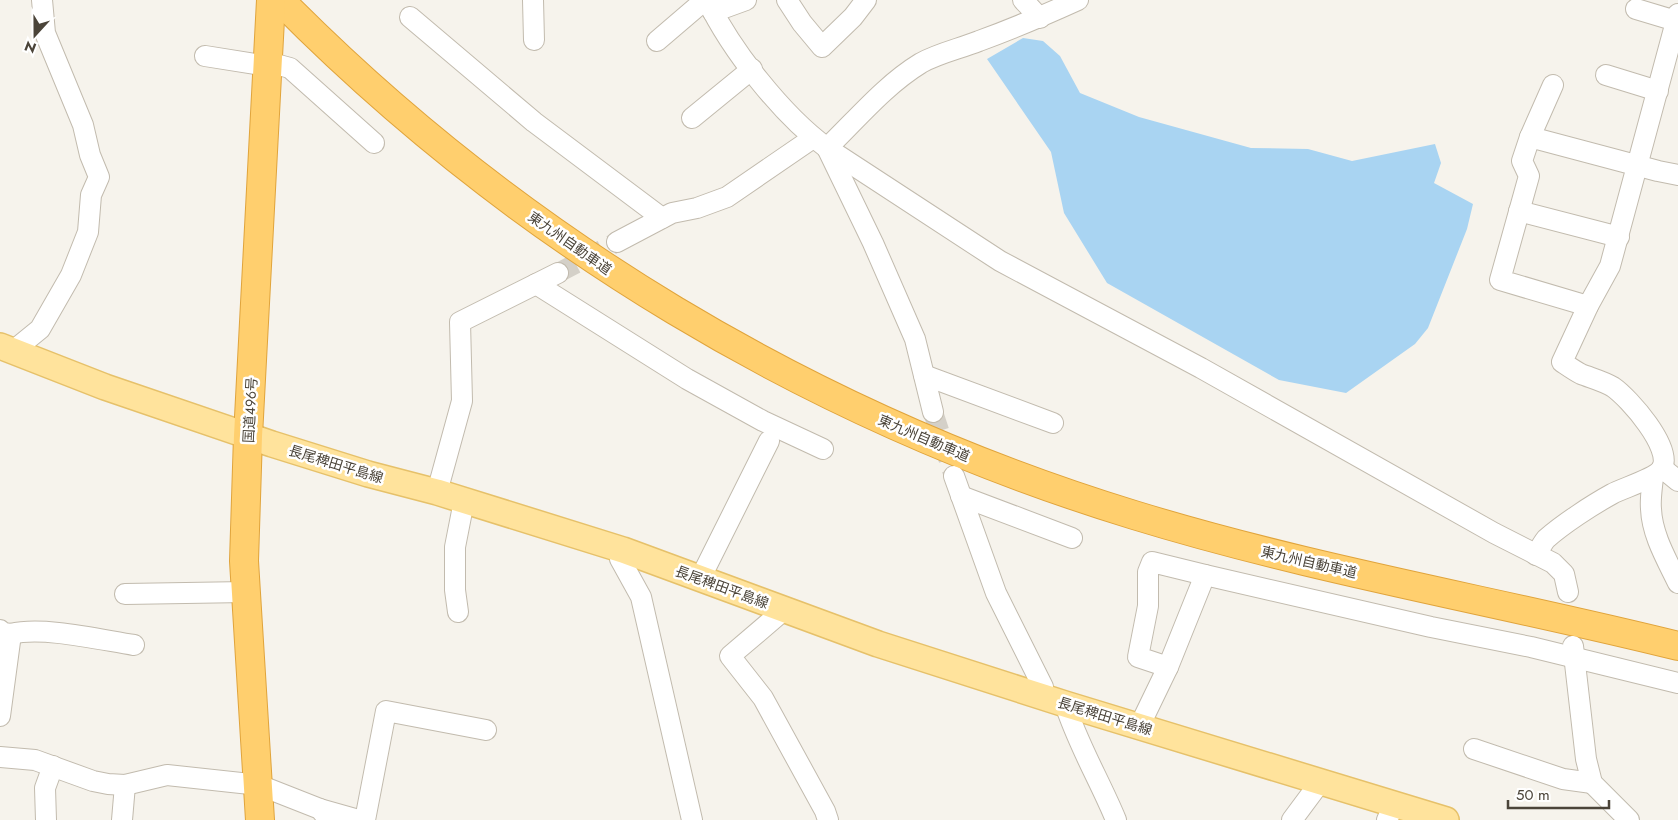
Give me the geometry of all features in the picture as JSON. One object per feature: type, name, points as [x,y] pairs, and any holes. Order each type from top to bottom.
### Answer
[{"type":"highway","name":"国道496号","points":[[260,820],[244,562],[248,436],[271,0]]},
{"type":"highway","name":"東九州自動車道","points":[[280,0],[372,89],[450,154],[537,220],[625,280],[772,367],[851,407],[925,440],[1015,476],[1126,513],[1261,551],[1678,646]]},
{"type":"main road","name":"長尾稗田平島線","points":[[7,349],[128,395],[248,436],[368,474],[437,492],[622,550],[878,644],[1053,701],[1321,781],[1391,812],[1446,820]]},
{"type":"street","points":[[7,349],[40,329],[71,275],[88,232],[91,195],[99,177],[90,155],[83,125],[45,32],[42,0]]},
{"type":"street","points":[[533,0],[534,40]]},
{"type":"street","points":[[657,41],[708,4],[746,0]]},
{"type":"street","points":[[787,0],[802,23],[822,47],[853,17],[866,0]]},
{"type":"street","points":[[1023,0],[1040,18]]},
{"type":"street","points":[[617,242],[672,214],[727,198],[820,143],[921,63],[948,51],[1040,18],[1078,0]]},
{"type":"street","points":[[708,4],[731,43],[774,98],[820,143],[1000,261],[1202,368],[1494,533],[1553,563],[1564,574],[1568,592]]},
{"type":"street","points":[[1636,9],[1677,18],[1610,266],[1588,306],[1562,362],[1579,373],[1613,387],[1632,404],[1657,439],[1664,457],[1657,473],[1651,509],[1653,525],[1678,583]]},
{"type":"street","points":[[410,17],[534,122],[662,218]]},
{"type":"street","points":[[205,56],[290,68],[374,143]]},
{"type":"street","points":[[692,118],[752,69]]},
{"type":"street","points":[[1606,75],[1658,91]]},
{"type":"street","points":[[1553,85],[1530,137],[1522,161],[1528,176],[1500,280],[1588,306]]},
{"type":"street","points":[[1530,137],[1658,171],[1678,174]]},
{"type":"street","points":[[820,143],[873,243],[915,339],[933,412]]},
{"type":"street","points":[[1519,211],[1619,237]]},
{"type":"street","points":[[437,492],[462,400],[460,322],[558,273]]},
{"type":"street","points":[[536,284],[687,379],[763,420],[823,449]]},
{"type":"street","points":[[924,375],[1053,423]]},
{"type":"street","points":[[700,579],[769,441]]},
{"type":"street","points":[[1536,555],[1545,540],[1593,505],[1657,473],[1678,481]]},
{"type":"street","points":[[954,476],[996,594],[1043,687],[1073,730],[1116,820]]},
{"type":"street","points":[[961,496],[1072,538]]},
{"type":"street","points":[[458,612],[455,590],[455,548],[464,501]]},
{"type":"street","points":[[622,550],[620,559],[641,597],[692,820]]},
{"type":"street","points":[[1168,667],[1138,657],[1148,606],[1148,572],[1152,562],[1422,625],[1573,651],[1678,683]]},
{"type":"street","points":[[1139,727],[1168,667],[1206,576]]},
{"type":"street","points":[[125,594],[246,592]]},
{"type":"street","points":[[784,610],[730,656],[762,698],[825,811],[828,820]]},
{"type":"street","points":[[0,716],[6,632],[25,631],[75,636],[134,645]]},
{"type":"street","points":[[1573,651],[1586,759],[1592,783],[1629,820]]},
{"type":"street","points":[[365,820],[386,711],[486,730]]},
{"type":"street","points":[[1474,749],[1563,779],[1592,783]]},
{"type":"street","points":[[0,757],[35,760],[93,781],[108,784],[125,785],[168,775],[259,785],[325,814],[359,820]]},
{"type":"street","points":[[46,820],[45,788],[53,766]]},
{"type":"street","points":[[1292,820],[1321,781]]},
{"type":"street","points":[[122,820],[125,785]]},
{"type":"water","points":[[1023,38],[1043,41],[1060,56],[1080,93],[1139,117],[1251,148],[1308,149],[1352,161],[1435,144],[1441,163],[1434,183],[1473,204],[1467,229],[1428,328],[1415,344],[1346,393],[1279,380],[1107,283],[1064,213],[1051,152],[987,59]]},
{"type":"tunnel","points":[[558,273],[617,242]]},
{"type":"tunnel","points":[[933,412],[954,476]]}]
